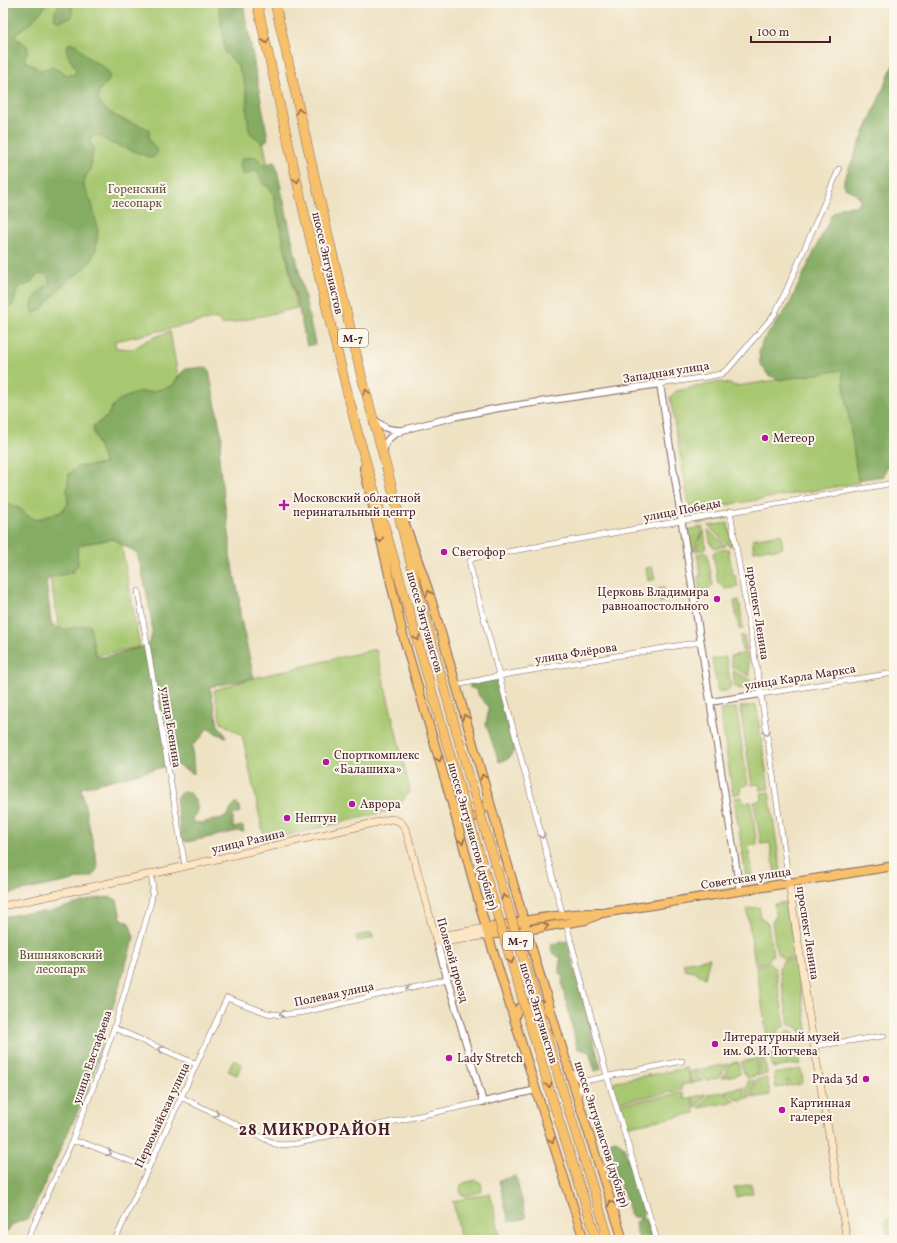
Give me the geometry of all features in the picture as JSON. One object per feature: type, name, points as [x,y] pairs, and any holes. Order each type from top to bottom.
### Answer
[{"type":"highway","name":"шоссе Энтузиастов","points":[[257,3],[329,317],[358,434],[456,776],[556,1111],[597,1240]]},
{"type":"highway","name":"шоссе Энтузиастов","points":[[275,3],[362,374],[419,596],[468,773],[609,1240]]},
{"type":"main road","name":"шоссе Энтузиастов (дублёр)","points":[[358,434],[368,490],[404,639],[452,804],[487,932],[584,1240]]},
{"type":"main road","name":"шоссе Энтузиастов (дублёр)","points":[[391,484],[428,589],[552,1018],[623,1240]]},
{"type":"main road","points":[[452,804],[463,818],[470,818],[477,816],[482,812],[489,798]]},
{"type":"main road","name":"улица Разина","points":[[3,906],[391,819],[398,820],[403,824]]},
{"type":"main road","name":"Полевой проезд","points":[[403,824],[407,833],[436,940]]},
{"type":"main road","name":"Советская улица","points":[[487,932],[524,921],[586,920],[603,913],[894,866]]},
{"type":"main road","name":"проспект Ленина","points":[[789,883],[814,1046],[847,1240]]},
{"type":"main road","name":"Советская улица","points":[[436,940],[487,932],[526,930],[565,920]]},
{"type":"main road","points":[[516,1023],[515,1018],[518,1011],[524,1005],[531,1003],[538,1003],[544,1006],[552,1018]]},
{"type":"street","name":"Западная улица","points":[[373,418],[388,430],[402,430],[453,417],[499,408],[721,374],[729,368],[774,315],[787,289],[839,169]]},
{"type":"street","points":[[660,384],[740,891]]},
{"type":"street","name":"Западная улица","points":[[383,454],[384,447],[388,439],[402,430]]},
{"type":"street","name":"улица Победы","points":[[499,676],[470,566],[470,561],[474,558],[730,511],[894,483]]},
{"type":"street","name":"проспект Ленина","points":[[730,511],[761,694],[789,883]]},
{"type":"street","name":"улица Есенина","points":[[138,590],[185,866]]},
{"type":"street","name":"улица Флёрова","points":[[456,685],[499,676],[700,642]]},
{"type":"street","name":"улица Карла Маркса","points":[[710,702],[894,673]]},
{"type":"street","points":[[499,676],[607,1076],[657,1240]]},
{"type":"street","name":"улица Евстафьева","points":[[27,1240],[72,1141],[114,1028],[151,902],[153,888],[151,874]]},
{"type":"street","name":"Полевой проезд","points":[[436,940],[483,1102]]},
{"type":"street","name":"Полевая улица","points":[[227,998],[267,1013],[281,1015],[305,1012],[447,979]]},
{"type":"street","name":"Первомайская улица","points":[[115,1240],[227,998]]},
{"type":"street","points":[[114,1028],[196,1064]]},
{"type":"street","points":[[814,1046],[884,1036]]},
{"type":"street","points":[[578,1100],[578,1092],[581,1085],[585,1081],[682,1061]]},
{"type":"street","points":[[568,1068],[573,1075],[585,1081]]},
{"type":"street","points":[[181,1097],[275,1144],[292,1145],[330,1135],[536,1090]]},
{"type":"street","points":[[72,1141],[148,1168]]},
{"type":"green space","name":"Горенский лесопарк","points":[[3,3],[238,3],[264,146],[297,308],[222,325],[217,318],[115,341],[116,348],[133,349],[150,339],[170,331],[178,377],[173,385],[94,433],[105,464],[77,467],[69,505],[61,512],[36,520],[33,518],[3,532]]},
{"type":"green space","points":[[3,3],[47,3],[41,12],[28,25],[15,35],[15,37],[27,46],[28,51],[25,56],[25,61],[40,70],[52,67],[67,75],[75,74],[76,69],[69,57],[67,47],[68,44],[77,45],[85,55],[102,66],[110,75],[108,82],[99,92],[98,97],[100,102],[114,115],[149,130],[149,139],[157,151],[157,154],[152,158],[111,143],[99,135],[93,136],[89,140],[93,147],[93,152],[90,170],[85,178],[84,187],[92,204],[98,231],[96,249],[91,262],[57,291],[42,309],[34,313],[32,304],[36,296],[49,283],[49,278],[46,274],[35,276],[30,283],[19,287],[16,291],[12,306],[3,313],[3,93],[8,89],[8,83],[3,75]]},
{"type":"green space","points":[[61,3],[73,3],[71,6],[73,14],[71,18],[59,21],[55,20],[54,15],[56,9]]},
{"type":"green space","points":[[218,3],[243,3],[268,139],[263,143],[251,134],[249,130],[247,97],[243,78],[237,65],[225,52]]},
{"type":"green space","points":[[894,63],[894,465],[890,465],[886,468],[884,476],[858,480],[842,370],[780,380],[768,375],[760,363],[759,352],[763,340],[788,307],[832,214],[842,207],[855,206],[860,202],[856,194],[844,188],[844,180]]},
{"type":"green space","points":[[256,157],[262,164],[268,164],[275,161],[315,344],[307,346],[273,194],[270,188],[264,185],[256,170],[245,175],[242,174],[240,162],[242,159]]},
{"type":"green space","points":[[207,367],[209,371],[222,438],[219,456],[230,540],[230,555],[239,596],[240,615],[254,678],[210,687],[218,725],[226,737],[217,734],[207,727],[201,738],[192,745],[194,774],[175,764],[81,788],[98,867],[93,876],[3,895],[3,503],[19,508],[28,516],[36,520],[61,512],[68,504],[67,491],[69,474],[77,467],[105,464],[93,426],[107,417],[112,407],[119,400],[138,392],[149,392],[169,387],[173,385],[182,372],[186,369]],"holes":[[[113,539],[137,553],[150,610],[152,631],[151,638],[146,646],[98,657],[95,653],[90,625],[65,629],[57,628],[51,622],[46,582],[51,577],[73,572],[78,564],[77,548],[83,544]]]},
{"type":"green space","name":"Метеор","points":[[842,370],[859,483],[690,511],[670,397],[676,391],[720,382],[737,386]]},
{"type":"green space","points":[[725,516],[729,518],[697,524],[697,521]]},
{"type":"green space","points":[[728,523],[732,545],[729,546],[708,526]]},
{"type":"green space","points":[[703,527],[694,551],[691,552],[687,530]]},
{"type":"green space","points":[[704,530],[706,549],[696,551]]},
{"type":"green space","points":[[708,530],[726,546],[714,548],[713,545],[711,545]]},
{"type":"green space","points":[[781,534],[783,548],[770,550],[769,548],[754,551],[752,539]]},
{"type":"green space","points":[[120,537],[140,647],[91,656],[60,633],[50,577],[62,548]]},
{"type":"green space","points":[[728,549],[733,575],[735,575],[738,587],[725,589],[722,585],[718,584],[713,553],[715,551]]},
{"type":"green space","points":[[706,552],[713,585],[709,588],[708,592],[700,593],[698,576],[701,576],[697,554]]},
{"type":"green space","points":[[652,567],[655,579],[648,581],[646,568]]},
{"type":"green space","points":[[664,588],[667,601],[660,602],[658,589]]},
{"type":"green space","points":[[739,600],[743,629],[739,629],[734,601]]},
{"type":"green space","points":[[740,636],[744,636],[747,651],[742,651]]},
{"type":"green space","name":"Спорткомплекс «Балашиха»","points":[[376,649],[410,790],[397,809],[265,841],[242,735],[221,723],[214,690],[254,678]]},
{"type":"green space","points":[[747,653],[750,676],[732,667],[731,656]]},
{"type":"green space","points":[[726,657],[731,687],[729,690],[718,692],[712,659]]},
{"type":"green space","points":[[733,671],[751,680],[752,687],[738,689],[738,686],[735,687]]},
{"type":"green space","points":[[497,679],[515,749],[508,759],[499,762],[486,724],[489,707],[479,696],[477,690],[469,687],[470,685]]},
{"type":"green space","points":[[756,705],[769,789],[760,790],[759,784],[752,785],[740,707]]},
{"type":"green space","points":[[736,708],[748,785],[740,787],[741,793],[733,795],[720,710]]},
{"type":"green space","points":[[184,791],[193,796],[196,803],[196,814],[192,819],[194,822],[201,823],[226,817],[236,802],[240,808],[240,812],[233,815],[233,828],[243,826],[244,832],[238,831],[187,842],[183,840],[181,837],[176,798]]},
{"type":"green space","points":[[769,792],[781,872],[775,873],[770,843],[761,844],[754,802],[762,800],[761,794]]},
{"type":"green space","points":[[742,797],[743,803],[751,802],[757,845],[748,846],[753,876],[746,877],[734,798]]},
{"type":"green space","name":"Вишняковский лесопарк","points":[[110,897],[117,900],[121,918],[129,923],[134,937],[90,1084],[29,1218],[14,1224],[3,1235],[3,917],[23,913],[48,912],[93,899]]},
{"type":"green space","points":[[787,902],[796,957],[783,959],[777,954],[772,923],[776,915],[774,904]]},
{"type":"green space","points":[[759,907],[761,918],[768,924],[773,955],[770,957],[769,961],[755,964],[747,909]]},
{"type":"green space","points":[[372,933],[373,938],[357,941],[356,936]]},
{"type":"green space","points":[[567,941],[601,1069],[595,1071],[589,1052],[577,1048],[562,984],[563,977],[559,974],[561,956],[559,957],[552,952],[551,944]]},
{"type":"green space","points":[[710,958],[705,978],[694,971],[685,969],[683,963]]},
{"type":"green space","points":[[796,959],[808,1036],[803,1036],[798,1028],[789,1025],[779,967],[783,961]]},
{"type":"green space","points":[[769,963],[775,968],[785,1026],[778,1032],[775,1041],[768,1042],[756,966]]},
{"type":"green space","points":[[788,1031],[793,1033],[796,1038],[782,1040],[784,1034]]},
{"type":"green space","points":[[796,1050],[799,1052],[801,1064],[773,1068],[770,1054],[784,1052],[785,1057],[787,1057],[786,1051]]},
{"type":"green space","points":[[764,1057],[767,1074],[757,1076],[761,1058]]},
{"type":"green space","points":[[759,1058],[755,1076],[747,1078],[746,1073],[743,1073],[741,1062]]},
{"type":"green space","points":[[233,1060],[242,1064],[237,1075],[228,1071]]},
{"type":"green space","points":[[738,1062],[740,1074],[721,1078],[732,1063]]},
{"type":"green space","points":[[729,1064],[718,1078],[707,1080],[692,1071]]},
{"type":"green space","points":[[687,1068],[690,1083],[681,1085],[682,1090],[618,1102],[613,1086],[613,1083],[616,1081]]},
{"type":"green space","points":[[801,1069],[803,1081],[801,1084],[790,1086],[789,1080],[787,1080],[788,1086],[776,1088],[774,1074]]},
{"type":"green space","points":[[689,1071],[704,1081],[691,1083]]},
{"type":"green space","points":[[767,1078],[770,1095],[752,1098],[756,1080]]},
{"type":"green space","points":[[754,1080],[750,1098],[747,1099],[747,1081]]},
{"type":"green space","points":[[743,1087],[745,1099],[739,1100],[724,1091]]},
{"type":"green space","points":[[721,1092],[736,1101],[699,1108],[709,1094]]},
{"type":"green space","points":[[683,1093],[684,1099],[692,1097],[695,1113],[629,1126],[624,1123],[619,1104]]},
{"type":"green space","points":[[706,1094],[696,1108],[693,1097]]},
{"type":"green space","points":[[616,1140],[624,1147],[633,1175],[631,1180],[635,1184],[644,1210],[642,1216],[650,1231],[650,1240],[639,1240],[635,1222],[640,1220],[639,1217],[633,1217],[629,1212],[625,1196],[621,1191],[609,1142]]},
{"type":"green space","points":[[516,1176],[526,1218],[509,1222],[499,1180]]},
{"type":"green space","points":[[476,1180],[481,1183],[481,1191],[467,1196],[462,1195],[460,1191],[461,1185]]},
{"type":"green space","points":[[751,1184],[753,1193],[736,1197],[734,1188]]},
{"type":"green space","points":[[490,1193],[501,1240],[461,1240],[453,1201]]},
{"type":"green space","points":[[892,1219],[894,1235],[887,1236],[885,1220]]},
{"type":"place","name":"Метеор","points":[[765,438]]},
{"type":"place","name":"Московский областной перинатальный центр","points":[[284,505]]},
{"type":"place","name":"Светофор","points":[[444,552]]},
{"type":"place","name":"Церковь Владимира равноапостольного","points":[[717,599]]},
{"type":"place","name":"Спорткомплекс «Балашиха»","points":[[326,762]]},
{"type":"place","name":"Аврора","points":[[352,804]]},
{"type":"place","name":"Нептун","points":[[287,818]]},
{"type":"place","name":"Литературный музей им. Ф. И. Тютчева","points":[[715,1044]]},
{"type":"place","name":"Lady Stretch","points":[[449,1058]]},
{"type":"place","name":"Prada 3d","points":[[866,1079]]},
{"type":"place","name":"Картинная галерея","points":[[782,1110]]},
{"type":"district","name":"28 МИКРОРАЙОН","points":[[315,1129]]}]
